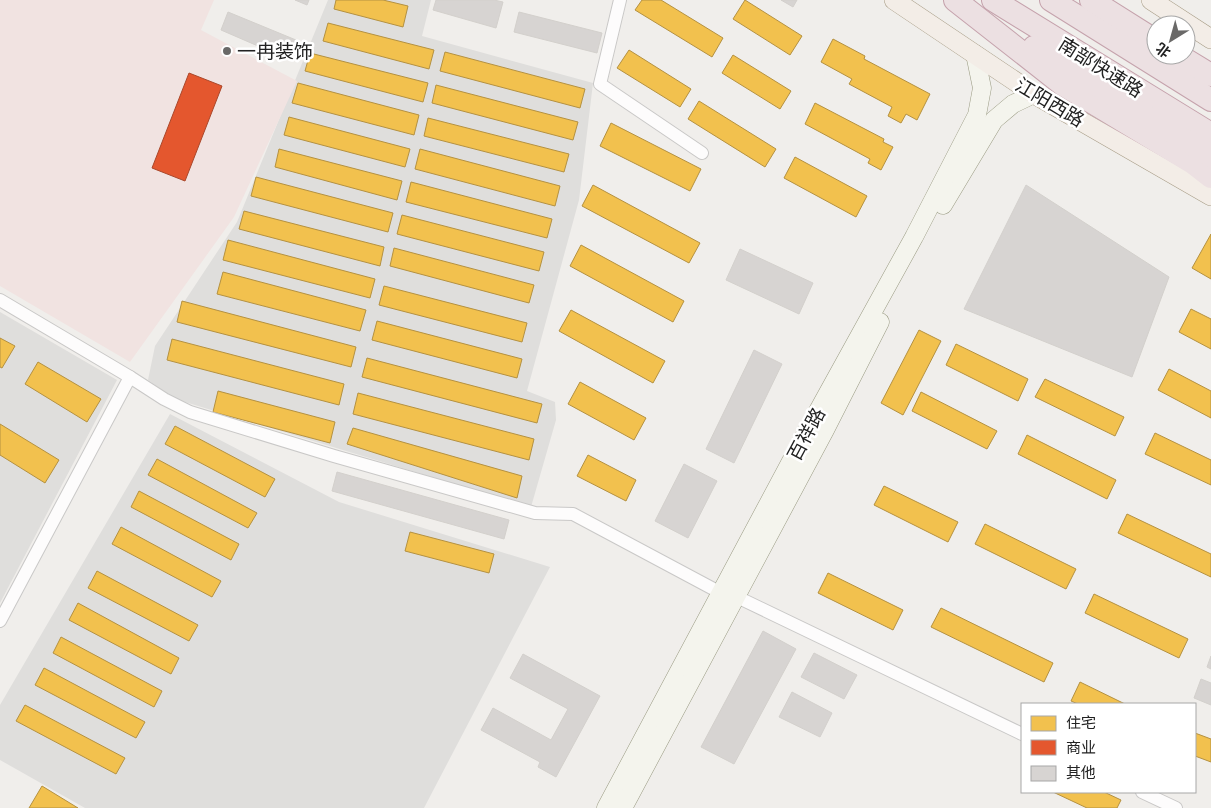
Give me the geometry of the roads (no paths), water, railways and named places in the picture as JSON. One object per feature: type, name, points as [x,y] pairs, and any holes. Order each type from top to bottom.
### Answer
[{"type":"highway","points":[[955,0],[1062,84],[1193,163],[1211,177]]},
{"type":"highway","points":[[959,0],[1211,156]]},
{"type":"highway","name":"南部快速路","points":[[992,0],[1211,134]]},
{"type":"highway","name":"南部快速路","points":[[1052,0],[1146,43]]},
{"type":"highway","points":[[1091,0],[1146,35]]},
{"type":"highway","points":[[1109,0],[1146,22]]},
{"type":"highway","points":[[1196,60],[1211,61]]},
{"type":"highway","name":"南部快速路","points":[[1184,65],[1211,100]]},
{"type":"highway","points":[[1192,65],[1211,75]]},
{"type":"main road","name":"江阳西路","points":[[894,0],[1034,94],[1211,196]]},
{"type":"main road","points":[[1151,0],[1211,39]]},
{"type":"street","points":[[620,0],[600,84],[702,153]]},
{"type":"street","name":"百祥路","points":[[623,808],[813,420],[914,237],[978,115],[982,88],[975,54]]},
{"type":"street","name":"百祥路","points":[[606,808],[643,736],[824,430],[927,231],[994,120],[1013,104],[1034,94]]},
{"type":"street","points":[[0,300],[164,399],[190,412],[334,456],[535,513],[573,514],[728,595],[1021,734]]},
{"type":"street","points":[[0,621],[130,377]]},
{"type":"street","points":[[1144,793],[1176,808]]},
{"type":"place","name":"一冉装饰","points":[[227,51]]}]
